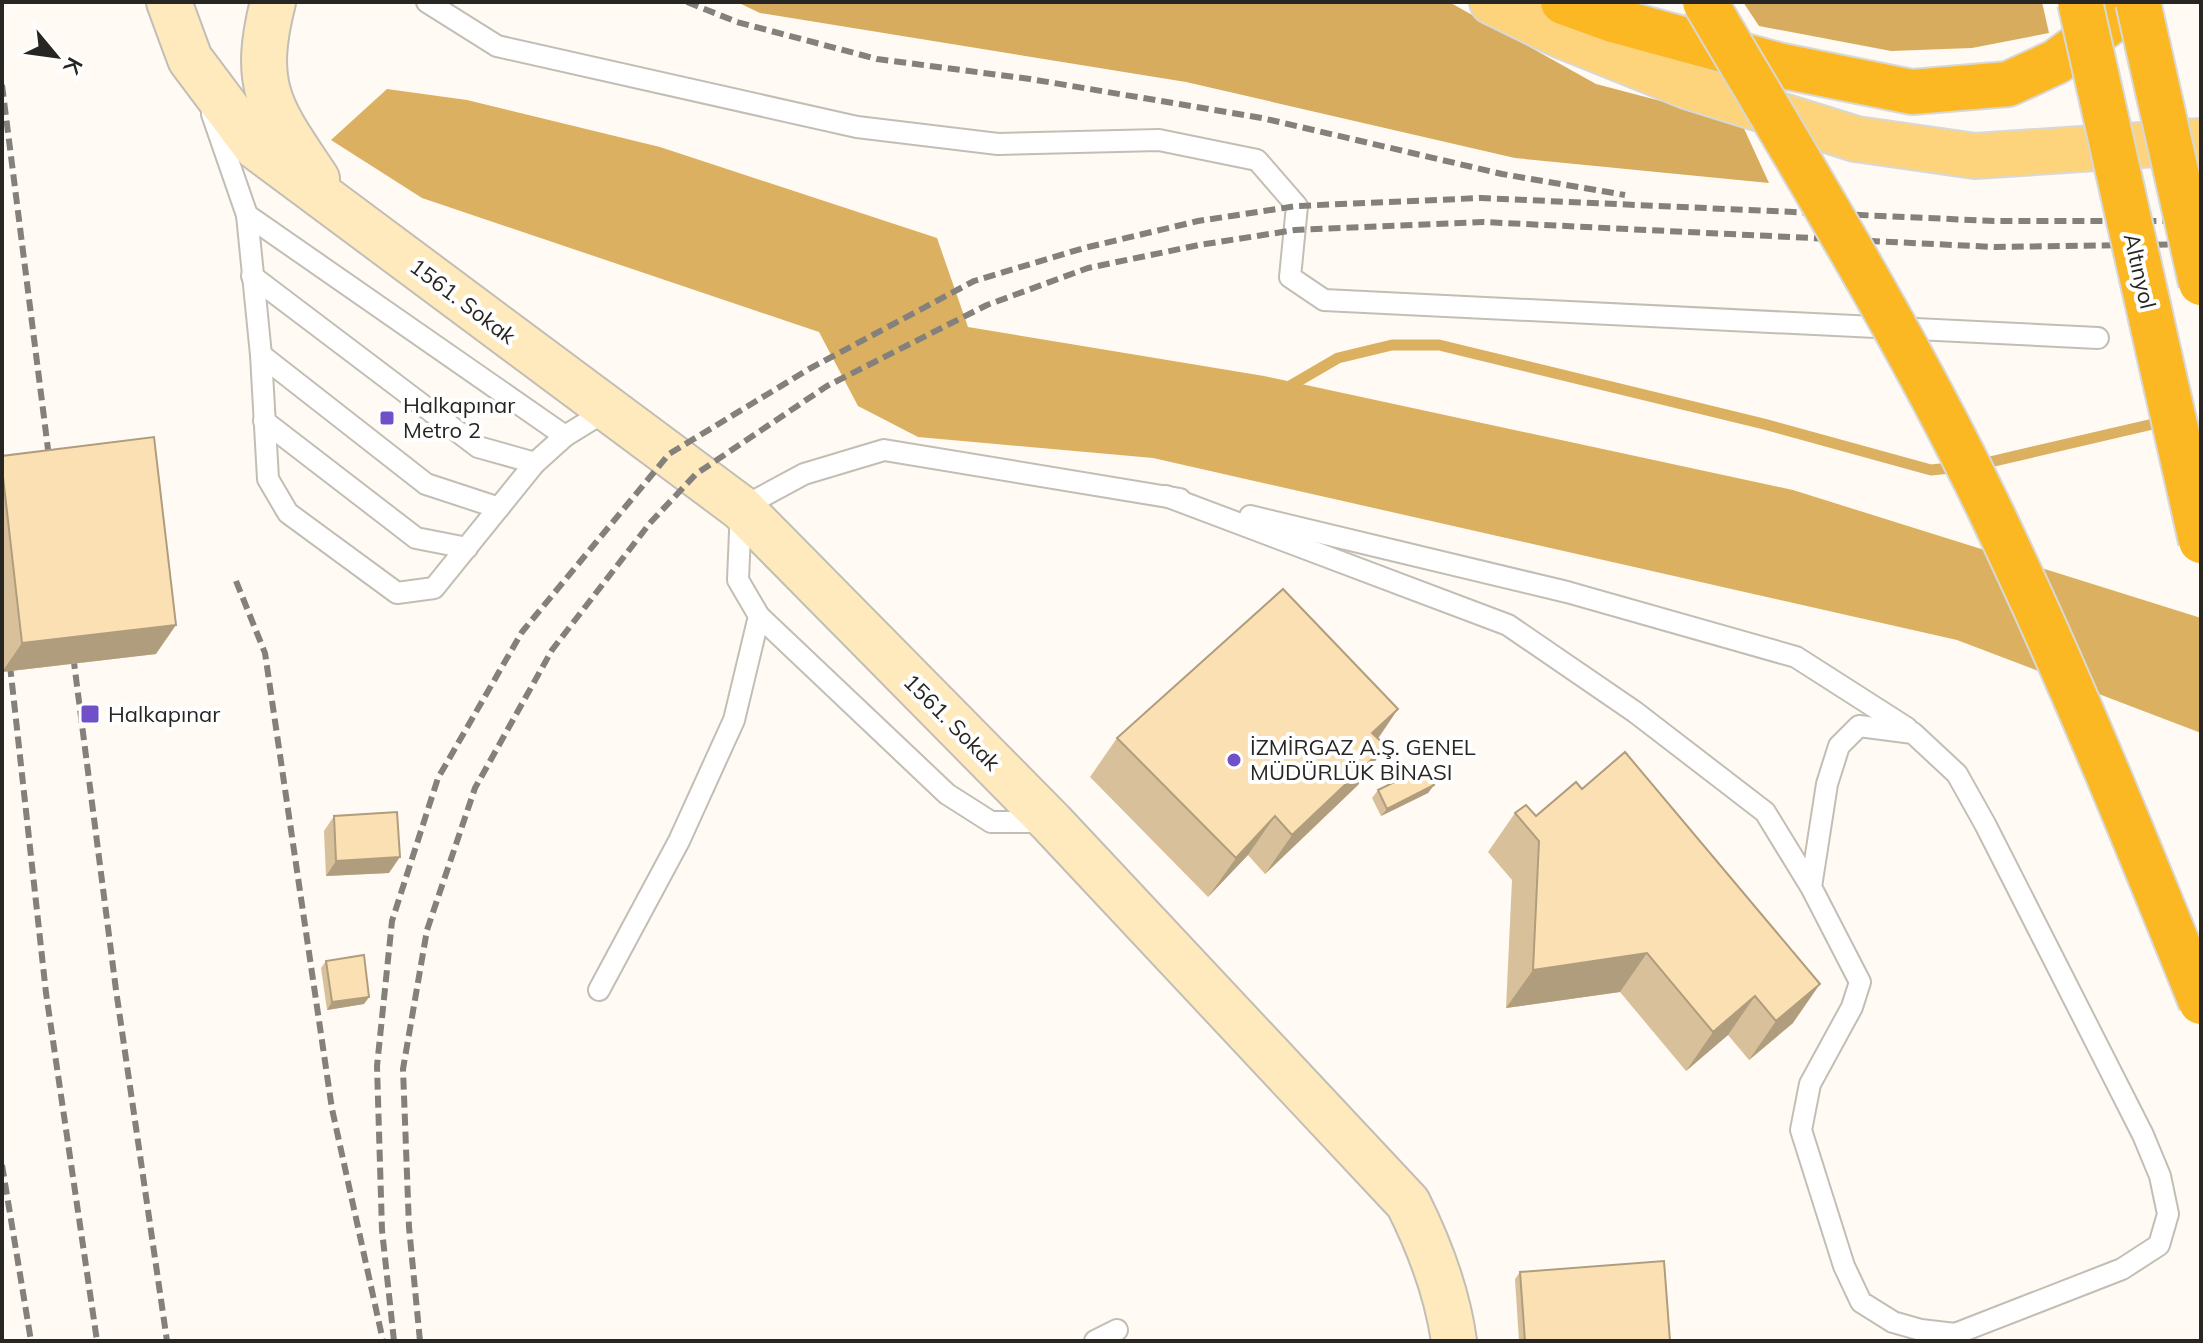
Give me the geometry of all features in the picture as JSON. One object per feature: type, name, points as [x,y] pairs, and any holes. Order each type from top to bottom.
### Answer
[{"type":"highway","points":[[1563,2],[1613,20],[1778,65],[1912,92],[2008,84],[2056,62],[2116,18],[2127,2]]},
{"type":"highway","points":[[1705,2],[1898,334],[1988,506],[2112,783],[2201,1002]]},
{"type":"highway","name":"Altınyol","points":[[2080,2],[2201,541]]},
{"type":"highway","points":[[2138,2],[2201,283]]},
{"type":"main road","name":"1561. Sokak","points":[[169,2],[190,59],[256,147],[741,508],[1051,822],[1408,1203],[1431,1250],[1451,1317],[1454,1341]]},
{"type":"main road","points":[[273,2],[264,47],[268,99],[279,122],[333,205]]},
{"type":"main road","points":[[1492,2],[1560,35],[1687,86],[1856,139],[1975,156],[2201,141]]},
{"type":"lane","points":[[427,2],[497,46],[857,127],[998,144],[1159,140],[1257,160],[1297,206],[1290,277],[1324,300],[2098,338]]},
{"type":"lane","points":[[190,59],[226,148],[247,215],[261,355],[268,479],[288,513],[397,593],[434,588],[535,463],[565,436],[609,409]]},
{"type":"lane","points":[[247,215],[565,436]]},
{"type":"lane","points":[[252,276],[478,447],[535,463]]},
{"type":"lane","points":[[261,355],[426,484],[499,508]]},
{"type":"lane","points":[[264,421],[416,538],[467,548]]},
{"type":"lane","points":[[1051,822],[991,822],[947,794],[759,616],[738,580],[741,508],[804,474],[884,450],[1166,496],[1567,592],[1796,657],[1913,733],[1957,774],[2143,1135],[2160,1176],[2168,1214],[2159,1245],[2122,1269],[1955,1334],[1921,1330],[1893,1322],[1861,1302],[1844,1266],[1801,1130],[1810,1084],[1852,1007],[1860,982],[1811,887],[1765,812],[1635,712],[1508,625],[1166,496]]},
{"type":"lane","points":[[599,990],[679,841],[734,720],[759,616]]},
{"type":"lane","points":[[1811,887],[1827,784],[1839,746],[1859,726],[1913,733]]},
{"type":"lane","points":[[1095,1341],[1117,1330]]},
{"type":"shaded area","points":[[737,2],[1449,2],[1596,84],[1741,122],[1769,183],[1515,158],[1186,82],[760,13]]},
{"type":"shaded area","points":[[1743,2],[2042,2],[2049,33],[1972,48],[1891,51],[1759,26]]},
{"type":"shaded area","points":[[387,89],[467,100],[660,147],[937,238],[968,327],[1264,376],[1793,490],[2201,618],[2201,733],[1957,640],[1153,458],[918,437],[858,406],[819,332],[422,198],[331,140]]},
{"type":"building","points":[[154,437],[176,625],[22,643],[2,456]]},
{"type":"building","name":"İZMİRGAZ A.Ş. GENEL MÜDÜRLÜK BİNASI","points":[[1283,589],[1398,709],[1372,733],[1386,746],[1292,835],[1275,816],[1236,858],[1117,738]]},
{"type":"building","points":[[1625,752],[1820,984],[1776,1021],[1755,996],[1713,1032],[1647,953],[1533,970],[1539,841],[1515,813],[1526,805],[1536,816],[1576,782],[1582,789]]},
{"type":"building","points":[[1425,767],[1434,785],[1387,809],[1378,790]]},
{"type":"building","points":[[397,812],[400,857],[336,861],[334,816]]},
{"type":"building","points":[[364,955],[369,997],[332,1002],[326,961]]},
{"type":"building","points":[[1664,1261],[1670,1341],[1525,1341],[1520,1272]]},
{"type":"waterway","points":[[1283,390],[1338,358],[1392,345],[1439,345],[1764,424],[1931,470],[1960,467]]},
{"type":"waterway","points":[[1977,465],[2166,421]]},
{"type":"railway","points":[[687,2],[737,22],[877,59],[1030,79],[1262,118],[1502,174],[1625,195]]},
{"type":"railway","points":[[2,85],[51,473]]},
{"type":"railway","points":[[394,1341],[382,1230],[377,1066],[392,921],[438,778],[522,632],[669,454],[809,369],[974,281],[1084,248],[1198,221],[1297,206],[1481,198],[1994,221],[2201,221]]},
{"type":"railway","points":[[420,1341],[409,1227],[403,1069],[427,930],[475,788],[552,650],[650,523],[696,474],[827,386],[987,305],[1088,268],[1199,245],[1295,230],[1483,222],[1995,247],[2201,244]]},
{"type":"railway","points":[[236,581],[265,653],[332,1109],[383,1341]]},
{"type":"railway","points":[[71,639],[116,990],[167,1341]]},
{"type":"railway","points":[[8,647],[46,993],[97,1341]]},
{"type":"railway","points":[[2,1165],[31,1341]]},
{"type":"place","name":"Halkapınar Metro 2","points":[[387,418]]},
{"type":"place","name":"Halkapınar","points":[[90,714]]},
{"type":"place","name":"İZMİRGAZ A.Ş. GENEL MÜDÜRLÜK BİNASI","points":[[1234,760]]}]
